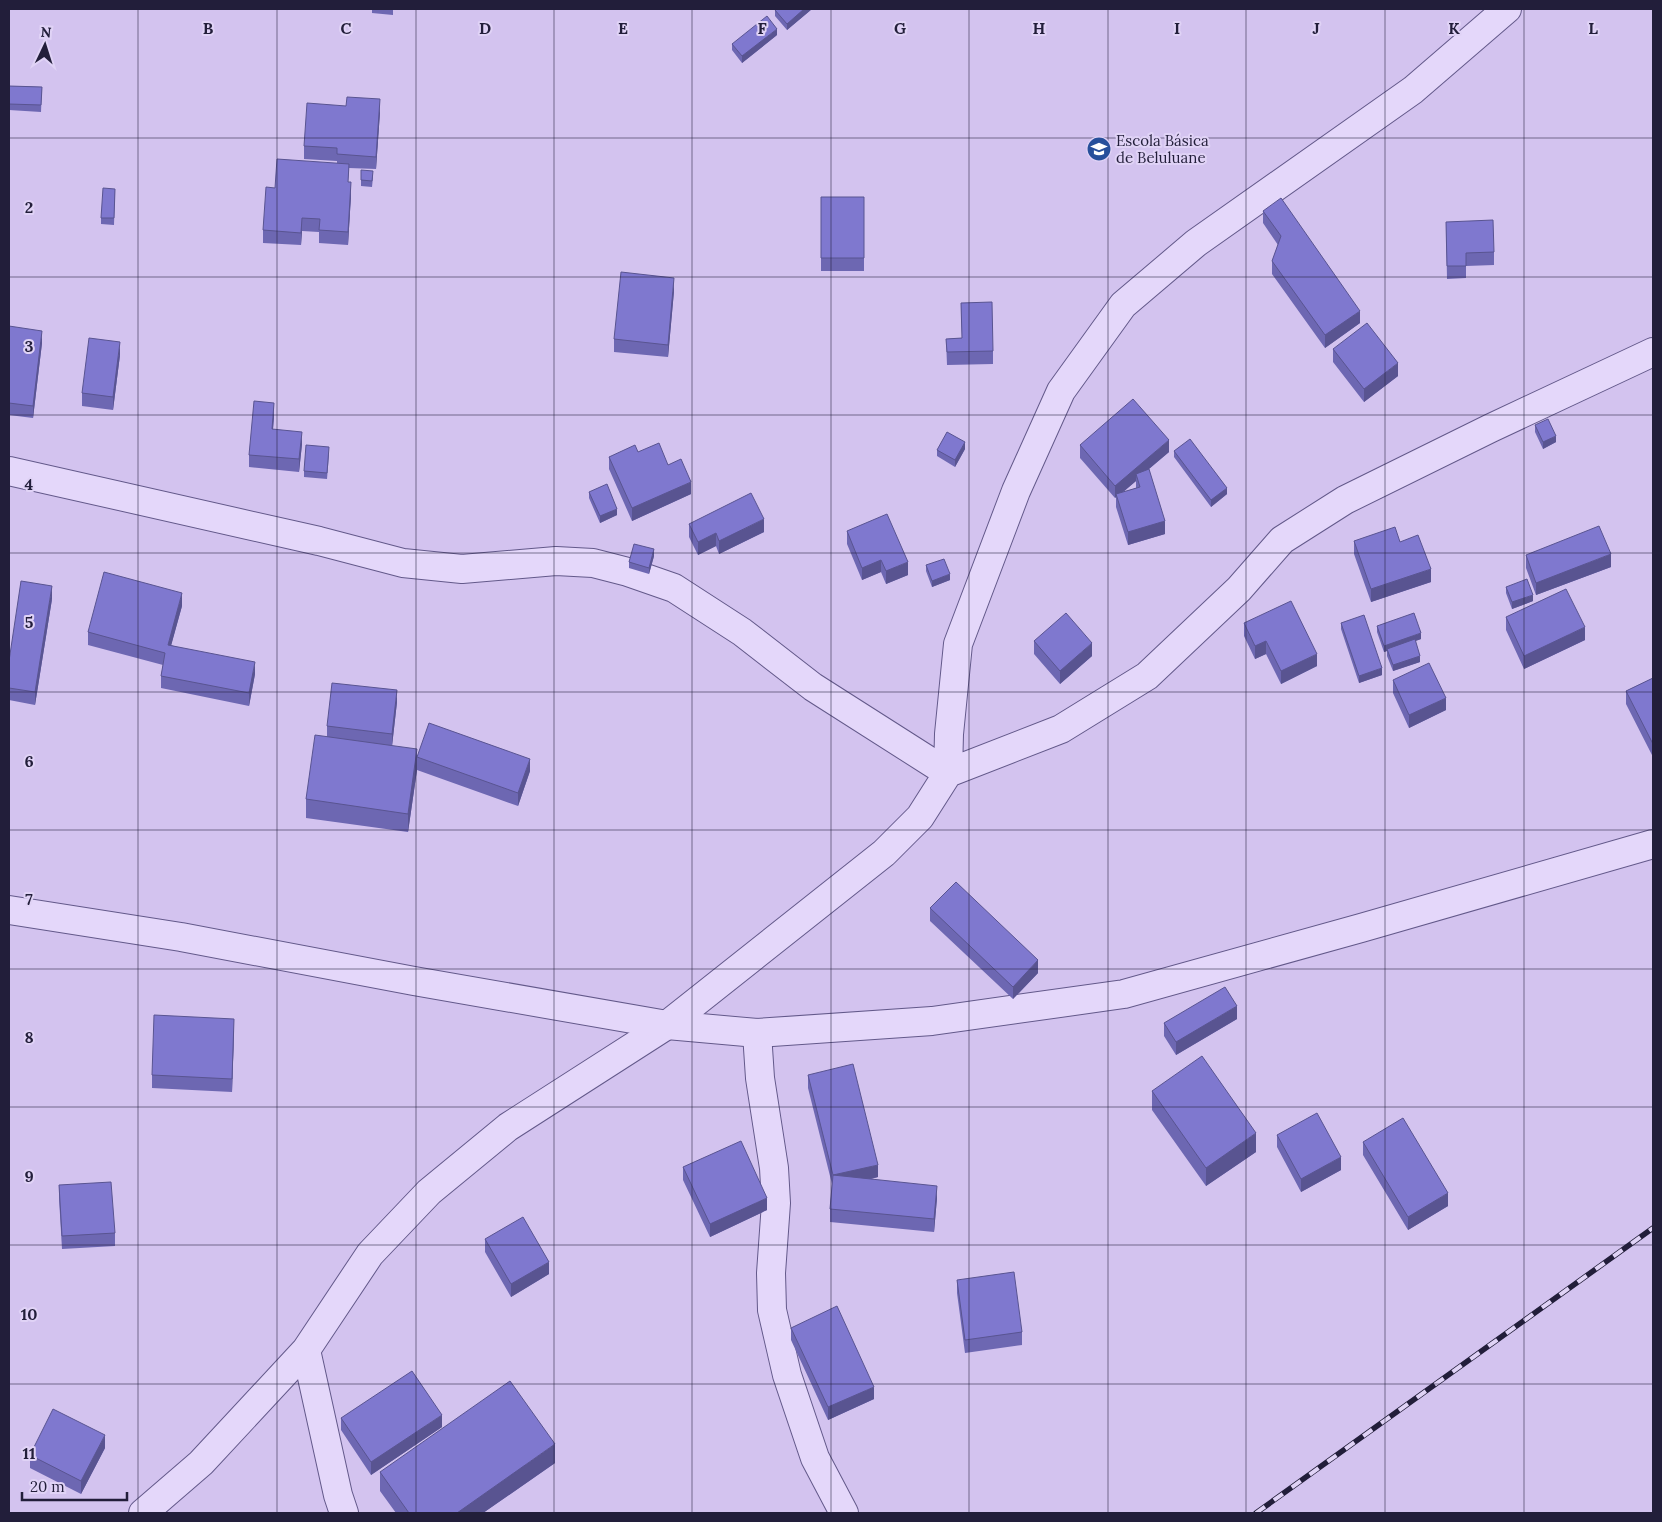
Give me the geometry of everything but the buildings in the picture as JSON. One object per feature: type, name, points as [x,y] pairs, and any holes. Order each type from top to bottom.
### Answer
[{"type":"street","points":[[143,1513],[201,1463],[306,1350],[370,1254],[429,1192],[508,1127],[667,1025],[884,853],[920,817],[948,772],[949,734],[958,644],[1016,491],[1062,391],[1123,305],[1196,242],[1413,90],[1507,9]]},
{"type":"street","points":[[948,772],[1061,729],[1147,676],[1239,589],[1282,540],[1345,500],[1491,428],[1653,352]]},
{"type":"street","points":[[9,471],[309,539],[403,563],[462,569],[556,561],[593,563],[628,572],[674,588],[742,632],[813,687],[948,772]]},
{"type":"street","points":[[9,910],[181,936],[414,982],[667,1025],[757,1034],[932,1021],[1124,994],[1653,844]]},
{"type":"street","points":[[757,1034],[760,1078],[774,1168],[776,1203],[771,1272],[772,1310],[787,1375],[815,1458],[844,1513]]},
{"type":"street","points":[[306,1350],[338,1496],[344,1513]]},
{"type":"railway","points":[[1256,1513],[1653,1228]]},
{"type":"place","name":"Escola Básica de Beluluane","points":[[1099,149]]}]
